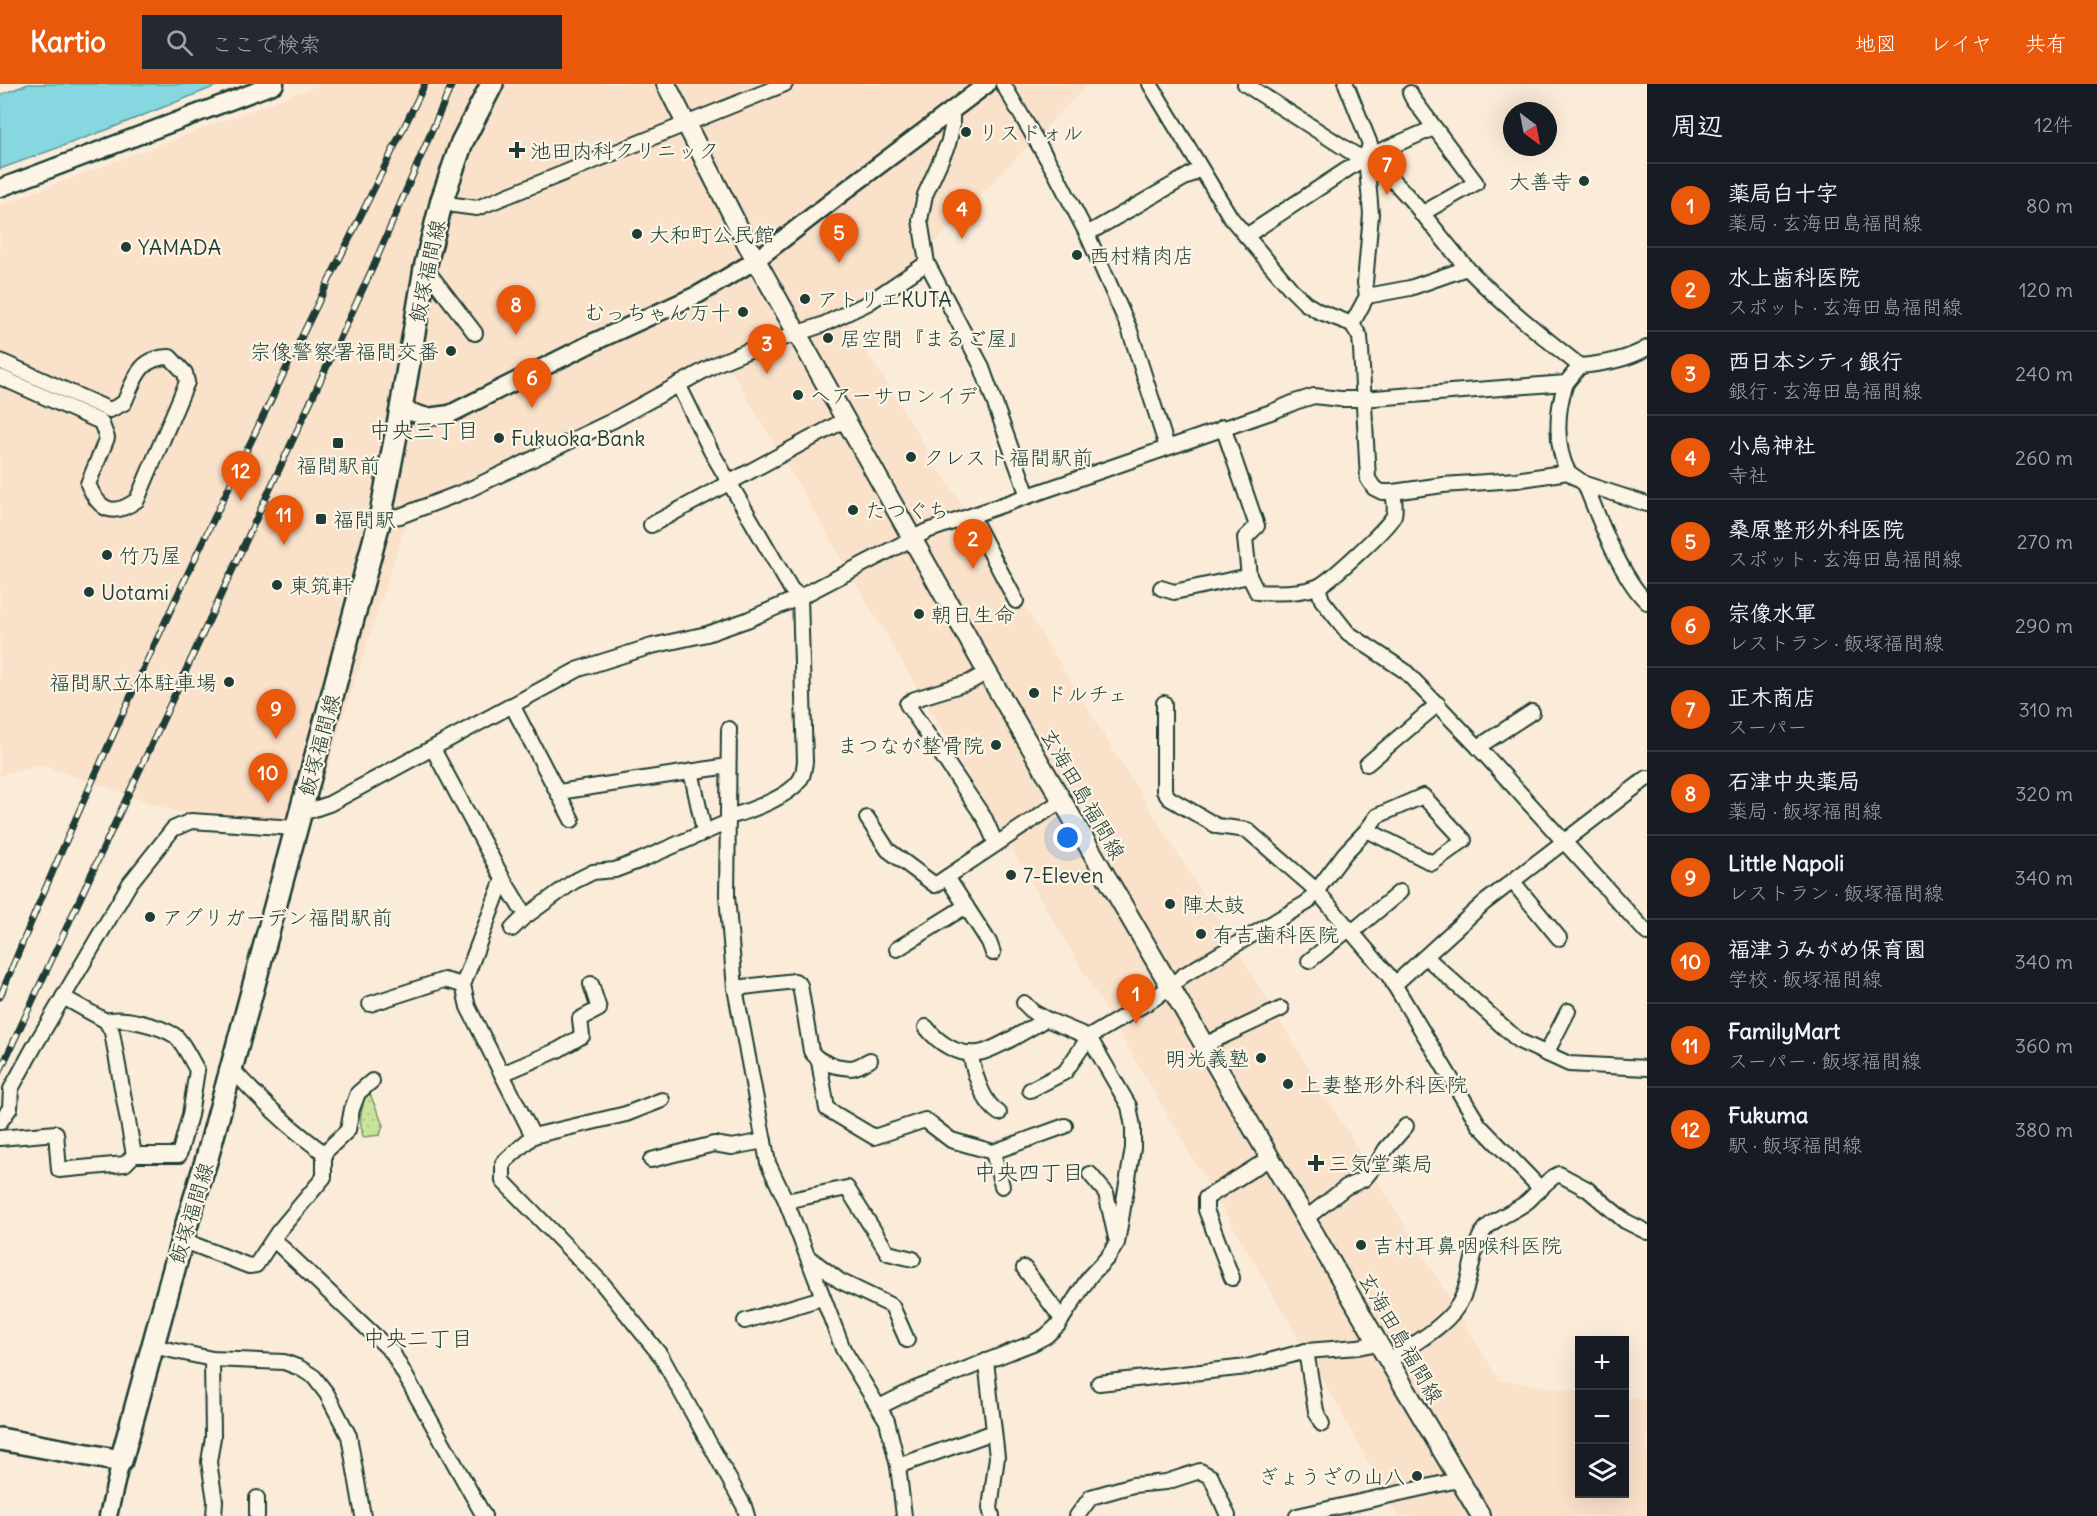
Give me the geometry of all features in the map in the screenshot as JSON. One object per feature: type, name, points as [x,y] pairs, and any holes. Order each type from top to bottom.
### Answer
[{"type":"main road","name":"飯塚福間線","points":[[121,1461],[207,1158],[380,519],[425,268],[442,200],[462,142],[492,84]]},
{"type":"main road","name":"玄海田島福間線","points":[[666,84],[756,261],[987,672],[1388,1361],[1481,1516]]},
{"type":"main road","points":[[0,1439],[121,1461]]},
{"type":"street","points":[[0,188],[275,84]]},
{"type":"street","points":[[442,200],[453,205],[477,208],[685,125],[767,87],[785,84]]},
{"type":"street","points":[[401,409],[427,417],[450,414],[594,342],[699,294],[756,261],[987,84]]},
{"type":"street","points":[[1002,84],[1056,174],[1087,234],[1129,328],[1167,447]]},
{"type":"street","points":[[1150,84],[1231,218],[1291,290],[1305,303],[1318,311],[1352,324],[1360,337],[1368,479],[1374,488],[1382,492],[1393,492],[1443,485],[1516,480],[1568,472]]},
{"type":"street","points":[[1245,84],[1354,154],[1366,157],[1398,185],[1467,268],[1507,308],[1580,366],[1605,364],[1644,354]]},
{"type":"street","points":[[1346,84],[1370,144],[1366,157],[1371,214],[1366,296],[1352,324]]},
{"type":"street","points":[[1410,93],[1476,183],[1421,214]]},
{"type":"street","points":[[952,110],[948,144],[925,195],[920,220],[927,263],[979,359],[1028,496]]},
{"type":"street","points":[[1246,236],[1366,157],[1434,128]]},
{"type":"street","points":[[1087,234],[1200,169]]},
{"type":"street","points":[[380,519],[400,516],[468,489],[612,421],[726,360],[797,334],[868,303],[927,263]]},
{"type":"street","points":[[425,268],[475,333]]},
{"type":"street","points":[[1366,296],[1410,288],[1467,268]]},
{"type":"street","points":[[0,361],[110,410],[124,404],[137,373],[156,357],[170,357],[185,373],[187,382],[136,500],[126,507],[113,510],[101,507],[88,484],[107,438],[101,422],[0,377]]},
{"type":"street","points":[[1580,366],[1566,383],[1563,393],[1558,443],[1562,460],[1568,472],[1585,484],[1647,504]]},
{"type":"street","points":[[0,1122],[9,1107],[12,1089],[130,883],[173,829],[191,821],[298,821],[579,669],[652,646],[707,634],[747,620],[800,597],[927,531],[1314,396],[1362,399],[1566,383]]},
{"type":"street","points":[[512,929],[536,908],[573,882],[593,872],[615,870],[641,860],[748,812],[789,790],[802,778],[805,762],[800,597],[791,589],[711,451],[678,384]]},
{"type":"street","points":[[651,525],[845,420]]},
{"type":"street","points":[[1223,427],[1257,526],[1245,538],[1249,576],[1257,592],[1318,587],[1382,532],[1394,516],[1393,492]]},
{"type":"street","points":[[1585,484],[1600,520],[1636,592],[1647,602]]},
{"type":"street","points":[[972,517],[1016,601]]},
{"type":"street","points":[[1161,588],[1174,592],[1249,576]]},
{"type":"street","points":[[1318,587],[1322,600],[1348,633],[1405,671],[1438,704],[1647,933]]},
{"type":"street","points":[[987,672],[970,682],[915,699],[908,704],[985,819],[996,844]]},
{"type":"street","points":[[1164,703],[1164,791],[1168,798],[1217,826],[1247,830],[1316,890],[1394,985],[1479,1125],[1541,1189]]},
{"type":"street","points":[[1367,764],[1438,704]]},
{"type":"street","points":[[512,705],[572,820]]},
{"type":"street","points":[[1478,747],[1532,712]]},
{"type":"street","points":[[729,729],[727,896],[735,988],[768,1163],[786,1201],[843,1349],[887,1421],[898,1466],[904,1516]]},
{"type":"street","points":[[432,749],[520,907]]},
{"type":"street","points":[[559,792],[728,766]]},
{"type":"street","points":[[691,771],[704,831]]},
{"type":"street","points":[[1394,985],[1484,903],[1647,778]]},
{"type":"street","points":[[1030,1090],[1065,1072],[1089,1037],[1155,998],[1184,975],[1308,902],[1345,853],[1377,816],[1423,796],[1464,840],[1432,863],[1366,830]]},
{"type":"street","points":[[867,818],[888,850],[935,885],[1061,801]]},
{"type":"street","points":[[947,877],[989,942],[993,953]]},
{"type":"street","points":[[503,879],[463,985],[468,1007],[533,1136]]},
{"type":"street","points":[[1513,882],[1559,938]]},
{"type":"street","points":[[1309,961],[1400,892]]},
{"type":"street","points":[[897,949],[966,906]]},
{"type":"street","points":[[1426,957],[1519,1041],[1569,1064],[1647,1068]]},
{"type":"street","points":[[370,1004],[444,980],[463,985]]},
{"type":"street","points":[[735,988],[795,981],[800,985],[811,1051],[819,1061],[826,1109],[874,1137],[925,1120],[951,1140],[993,1152],[1065,1126]]},
{"type":"street","points":[[502,1074],[558,1050],[582,1036],[580,1019],[598,1009],[591,984]]},
{"type":"street","points":[[63,997],[106,1021],[112,1032],[134,1155]]},
{"type":"street","points":[[879,1407],[915,1389],[1040,1340],[1058,1325],[1090,1276],[1108,1257],[1117,1243],[1133,1148],[1133,1127],[1129,1106],[1089,1037],[1046,1019],[1033,1012],[1024,1003]]},
{"type":"street","points":[[1204,1045],[1281,1009]]},
{"type":"street","points":[[1546,1054],[1568,1011]]},
{"type":"street","points":[[0,1138],[56,1133],[59,1170],[125,1164],[134,1155],[179,1155],[190,1115],[197,1070],[176,1036],[142,1023],[114,1018],[106,1021]]},
{"type":"street","points":[[926,1027],[940,1043],[970,1053],[979,1053],[1046,1019]]},
{"type":"street","points":[[970,1053],[985,1096],[992,1108],[999,1113]]},
{"type":"street","points":[[819,1061],[853,1068],[870,1060]]},
{"type":"street","points":[[231,1068],[260,1099],[324,1153]]},
{"type":"street","points":[[182,1240],[249,1266],[256,1265],[278,1232],[324,1177],[324,1153],[348,1130],[352,1108],[358,1093],[372,1082]]},
{"type":"street","points":[[662,1100],[626,1114],[533,1136],[503,1163],[502,1182],[602,1283],[661,1356],[744,1506],[747,1516]]},
{"type":"street","points":[[1305,1219],[1346,1187],[1364,1179],[1406,1126]]},
{"type":"street","points":[[651,1160],[714,1144],[732,1147],[764,1141]]},
{"type":"street","points":[[993,1152],[1002,1186]]},
{"type":"street","points":[[1232,1278],[1206,1210],[1206,1198],[1270,1158]]},
{"type":"street","points":[[1090,1174],[1106,1193],[1117,1243]]},
{"type":"street","points":[[1388,1361],[1444,1322],[1458,1306],[1484,1230],[1525,1203],[1552,1176],[1559,1174],[1587,1189],[1625,1221],[1647,1232]]},
{"type":"street","points":[[786,1201],[847,1188],[888,1253],[914,1259]]},
{"type":"street","points":[[274,1240],[392,1352],[484,1516]]},
{"type":"street","points":[[808,1257],[840,1281],[892,1306],[907,1340]]},
{"type":"street","points":[[1024,1268],[1062,1319]]},
{"type":"street","points":[[745,1321],[822,1298]]},
{"type":"street","points":[[1099,1383],[1247,1366],[1306,1351],[1378,1343]]},
{"type":"street","points":[[152,1346],[212,1359],[284,1362],[314,1377],[327,1394],[349,1436],[363,1516]]},
{"type":"street","points":[[1306,1351],[1316,1411],[1322,1424]]},
{"type":"street","points":[[212,1359],[213,1437],[209,1462],[215,1501],[214,1516]]},
{"type":"street","points":[[986,1361],[997,1457],[990,1508],[992,1516]]},
{"type":"street","points":[[898,1466],[994,1432]]},
{"type":"street","points":[[108,1516],[121,1461]]},
{"type":"street","points":[[1077,1516],[1091,1497],[1133,1485],[1166,1482],[1200,1471],[1211,1477],[1228,1516]]},
{"type":"street","points":[[1297,1516],[1458,1480]]},
{"type":"street","points":[[256,1516],[257,1498]]},
{"type":"shaded area","points":[[321,84],[1088,84],[919,259],[863,298],[841,310],[1231,940],[1499,1380],[1575,1390],[1575,1498],[1629,1498],[1629,1398],[1647,1400],[1647,1516],[1397,1516],[1339,1408],[722,355],[610,415],[412,505],[320,790],[281,821],[177,812],[42,765],[0,775],[0,205]]},
{"type":"green space","points":[[370,1094],[383,1125],[380,1135],[363,1137],[360,1119],[364,1098]]},
{"type":"water","points":[[28,84],[221,84],[0,169],[0,95]]},
{"type":"railway","points":[[0,997],[99,766],[205,537],[425,84]]},
{"type":"railway","points":[[0,1071],[373,267],[452,84]]},
{"type":"place","name":"リスドォル","points":[[966,132]]},
{"type":"place","name":"池田内科クリニック","points":[[517,150]]},
{"type":"place","name":"大善寺","points":[[1584,181]]},
{"type":"place","name":"正木商店","points":[[1387,195]]},
{"type":"place","name":"大和町公民館","points":[[637,234]]},
{"type":"place","name":"小烏神社","points":[[962,239]]},
{"type":"place","name":"YAMADA","points":[[126,247]]},
{"type":"place","name":"西村精肉店","points":[[1077,255]]},
{"type":"place","name":"桑原整形外科医院","points":[[839,263]]},
{"type":"place","name":"アトリエKUTA","points":[[805,299]]},
{"type":"place","name":"むっちゃん万十","points":[[743,312]]},
{"type":"place","name":"石津中央薬局","points":[[516,335]]},
{"type":"place","name":"居空間『まるご屋』","points":[[828,338]]},
{"type":"place","name":"宗像警察署福間交番","points":[[451,351]]},
{"type":"place","name":"西日本シティ銀行","points":[[767,374]]},
{"type":"place","name":"ヘアーサロンイデ","points":[[798,395]]},
{"type":"place","name":"宗像水軍","points":[[532,408]]},
{"type":"place","name":"Fukuoka Bank","points":[[499,438]]},
{"type":"place","name":"福間駅前","points":[[338,443]]},
{"type":"place","name":"クレスト福間駅前","points":[[911,457]]},
{"type":"place","name":"Fukuma","points":[[241,501]]},
{"type":"place","name":"たつぐち","points":[[853,510]]},
{"type":"place","name":"福間駅","points":[[321,519]]},
{"type":"place","name":"FamilyMart","points":[[284,545]]},
{"type":"place","name":"竹乃屋","points":[[107,555]]},
{"type":"place","name":"水上歯科医院","points":[[973,569]]},
{"type":"place","name":"東筑軒","points":[[277,585]]},
{"type":"place","name":"Uotami","points":[[89,592]]},
{"type":"place","name":"朝日生命","points":[[919,614]]},
{"type":"place","name":"福間駅立体駐車場","points":[[229,682]]},
{"type":"place","name":"ドルチェ","points":[[1034,693]]},
{"type":"place","name":"Little Napoli","points":[[276,739]]},
{"type":"place","name":"まつなが整骨院","points":[[996,745]]},
{"type":"place","name":"福津うみがめ保育園","points":[[268,803]]},
{"type":"place","name":"7-Eleven","points":[[1011,875]]},
{"type":"place","name":"陣太鼓","points":[[1170,904]]},
{"type":"place","name":"アグリガーデン福間駅前","points":[[150,917]]},
{"type":"place","name":"有吉歯科医院","points":[[1201,934]]},
{"type":"place","name":"薬局白十字","points":[[1136,1024]]},
{"type":"place","name":"明光義塾","points":[[1261,1058]]},
{"type":"place","name":"上妻整形外科医院","points":[[1288,1084]]},
{"type":"place","name":"三気堂薬局","points":[[1316,1163]]},
{"type":"place","name":"吉村耳鼻咽喉科医院","points":[[1361,1245]]},
{"type":"place","name":"ぎょうざの山八","points":[[1417,1476]]},
{"type":"district","name":"中央三丁目","points":[[424,430]]},
{"type":"district","name":"中央四丁目","points":[[1029,1172]]},
{"type":"district","name":"中央二丁目","points":[[418,1338]]}]
